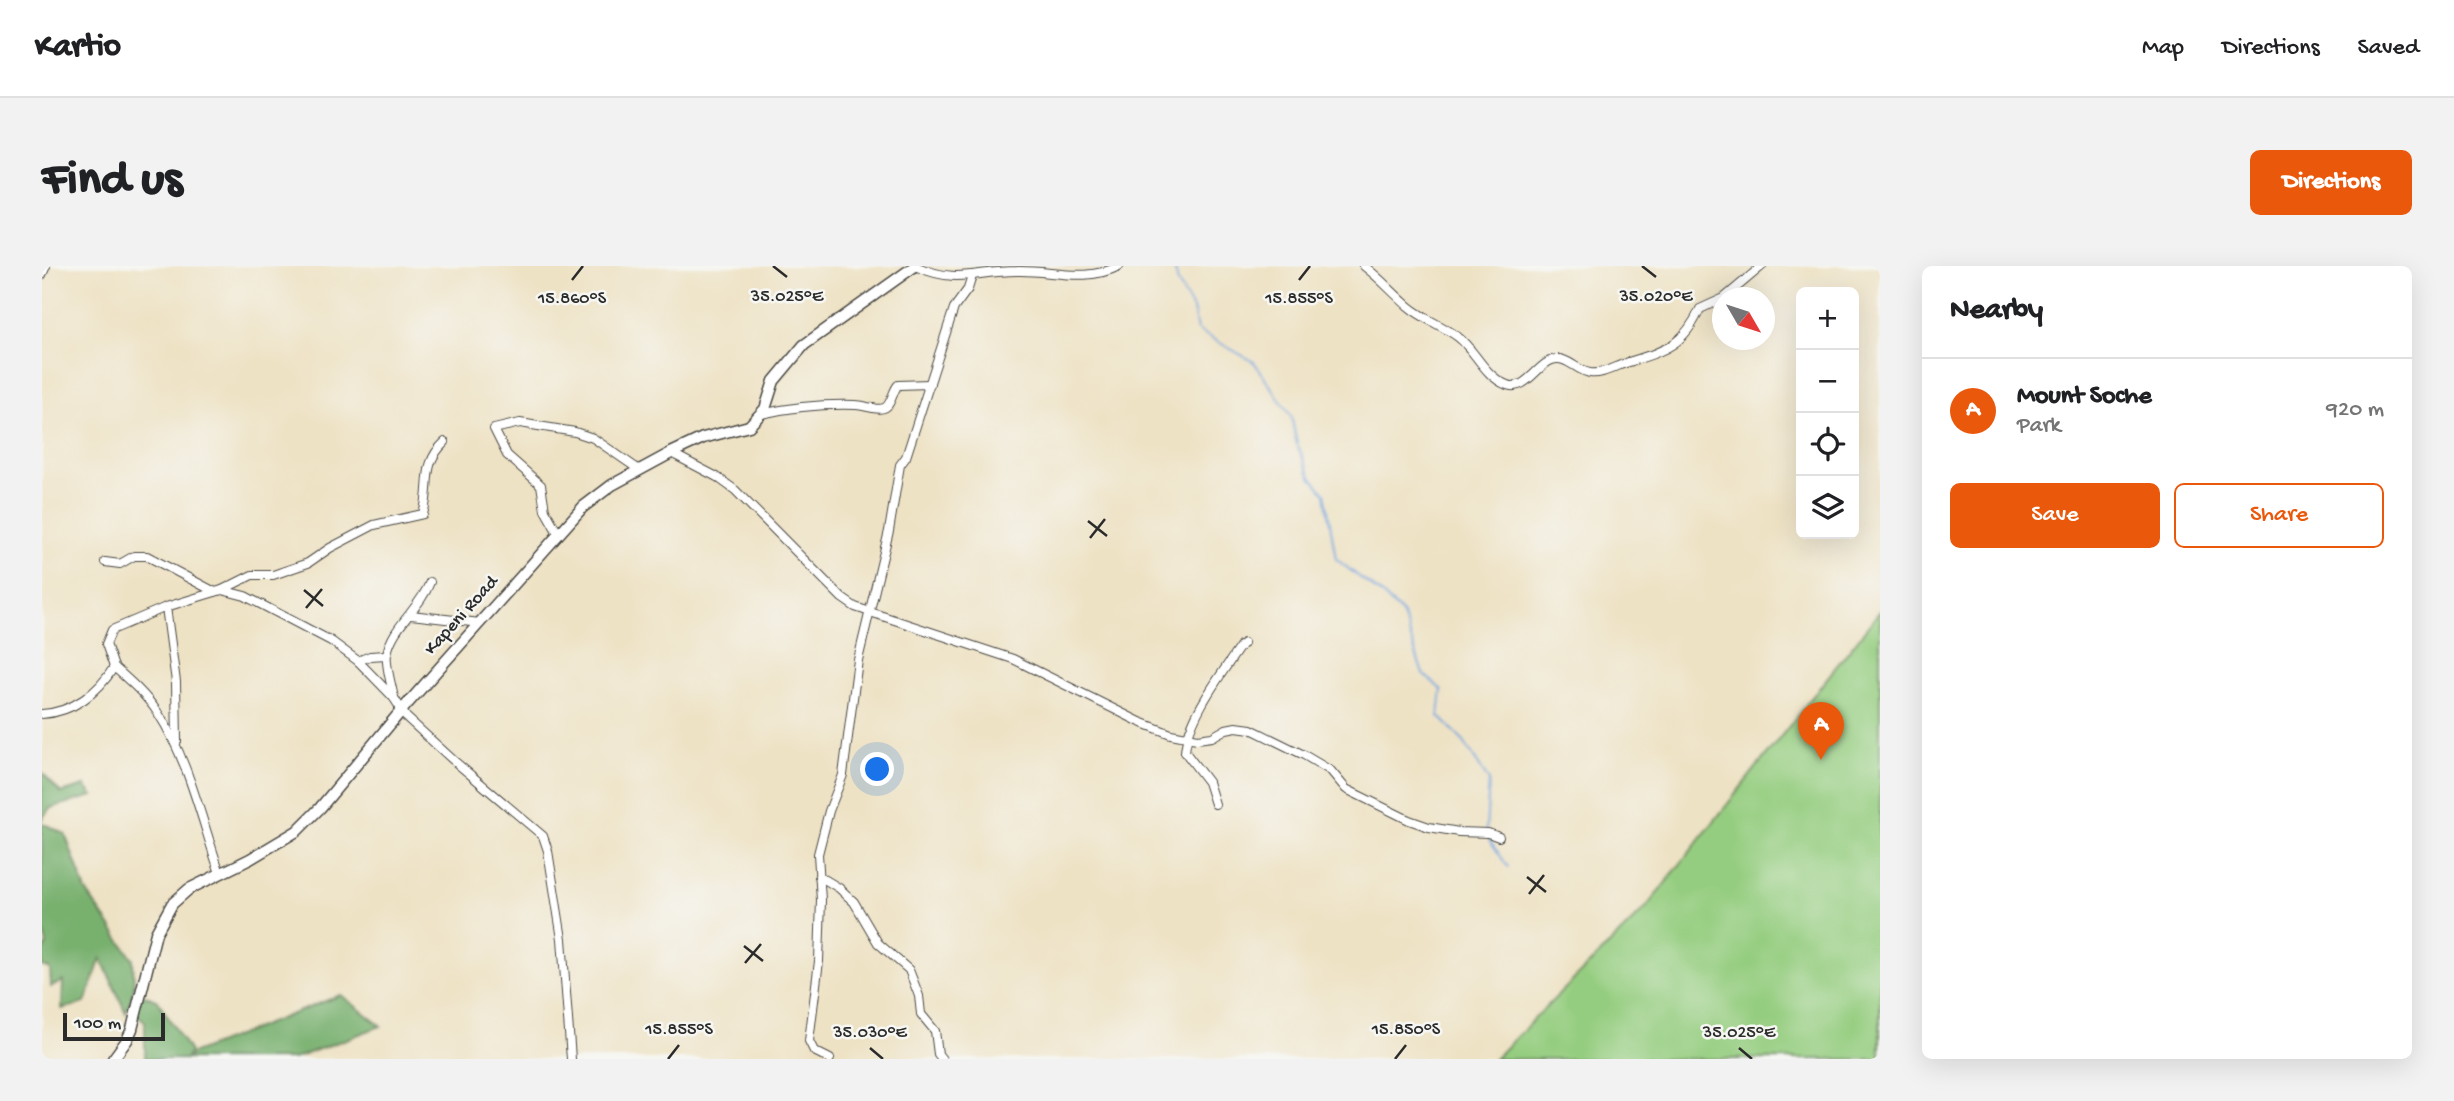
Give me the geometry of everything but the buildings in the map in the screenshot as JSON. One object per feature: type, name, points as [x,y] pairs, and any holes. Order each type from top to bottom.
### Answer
[{"type":"main road","points":[[761,414],[774,381],[804,345],[915,266]]},
{"type":"main road","name":"Kapeni Road","points":[[113,1059],[127,1041],[132,1028],[144,988],[151,947],[166,912],[183,894],[278,844],[297,831],[583,507],[638,469],[703,438],[749,426],[761,414]]},
{"type":"street","points":[[42,275],[46,266]]},
{"type":"street","points":[[915,266],[941,276],[967,277],[1017,271],[1082,276],[1119,266]]},
{"type":"street","points":[[830,1059],[814,1051],[809,1041],[819,961],[821,900],[818,854],[829,811],[843,775],[858,660],[889,531],[900,465],[906,457],[954,308],[968,289],[962,266]]},
{"type":"street","points":[[1364,266],[1408,306],[1458,337],[1493,375],[1506,385],[1514,386],[1523,383],[1554,359],[1566,359],[1577,369],[1595,374],[1651,357],[1681,340],[1693,325],[1700,309],[1712,303]]},
{"type":"street","points":[[1736,287],[1762,266]]},
{"type":"street","points":[[761,414],[816,406],[858,405],[883,408],[887,406],[898,385],[930,384]]},
{"type":"street","points":[[559,535],[545,510],[541,485],[507,455],[494,429],[520,424],[575,432],[593,438],[638,469]]},
{"type":"street","points":[[220,873],[177,745],[147,698],[114,667],[106,644],[112,630],[166,607],[218,591],[252,575],[273,575],[308,563],[374,525],[423,514],[427,477],[435,451],[445,442]]},
{"type":"street","points":[[671,453],[717,477],[735,490],[842,598],[855,607],[1013,659],[1140,722],[1186,738],[1212,737],[1236,727],[1251,729],[1331,771],[1346,789],[1409,820],[1429,827],[1488,833],[1499,837]]},
{"type":"street","points":[[105,562],[120,564],[134,556],[147,556],[218,591],[245,596],[318,632],[358,661],[394,698],[401,711],[453,760],[538,830],[545,839],[561,928],[568,993],[570,1056]]},
{"type":"street","points":[[394,698],[386,655],[401,623],[411,615],[430,582]]},
{"type":"street","points":[[166,607],[176,682],[177,745]]},
{"type":"street","points":[[411,615],[480,624]]},
{"type":"street","points":[[1215,804],[1208,782],[1185,752],[1186,738],[1213,689],[1244,642]]},
{"type":"street","points":[[358,661],[370,656],[386,655]]},
{"type":"street","points":[[42,714],[66,709],[81,701],[103,683],[114,667]]},
{"type":"street","points":[[819,876],[839,888],[853,902],[877,943],[909,970],[919,996],[921,1014],[935,1031],[938,1054],[942,1059]]},
{"type":"green space","points":[[1880,611],[1880,1059],[1494,1059],[1644,910]]},
{"type":"green space","points":[[42,772],[61,793],[85,786],[93,796],[50,808],[42,819]]},
{"type":"green space","points":[[42,823],[65,834],[86,891],[133,959],[134,989],[126,1013],[101,958],[85,1003],[62,1009],[63,981],[51,987],[50,969],[42,966],[42,955],[47,944],[42,928]]},
{"type":"green space","points":[[142,994],[158,1001],[190,1052],[185,1059],[145,1059],[145,1021],[134,1013]]},
{"type":"green space","points":[[341,995],[381,1026],[293,1059],[187,1059],[191,1054]]},
{"type":"waterway","points":[[1174,266],[1178,283],[1193,309],[1197,330],[1254,362],[1291,416],[1297,444],[1311,477],[1325,493],[1336,559],[1402,613],[1423,674],[1442,690],[1439,716],[1464,742],[1489,781],[1486,831]]},
{"type":"waterway","points":[[1487,836],[1508,867]]},
{"type":"place","name":"Mount Soche","points":[[1821,760]]}]
